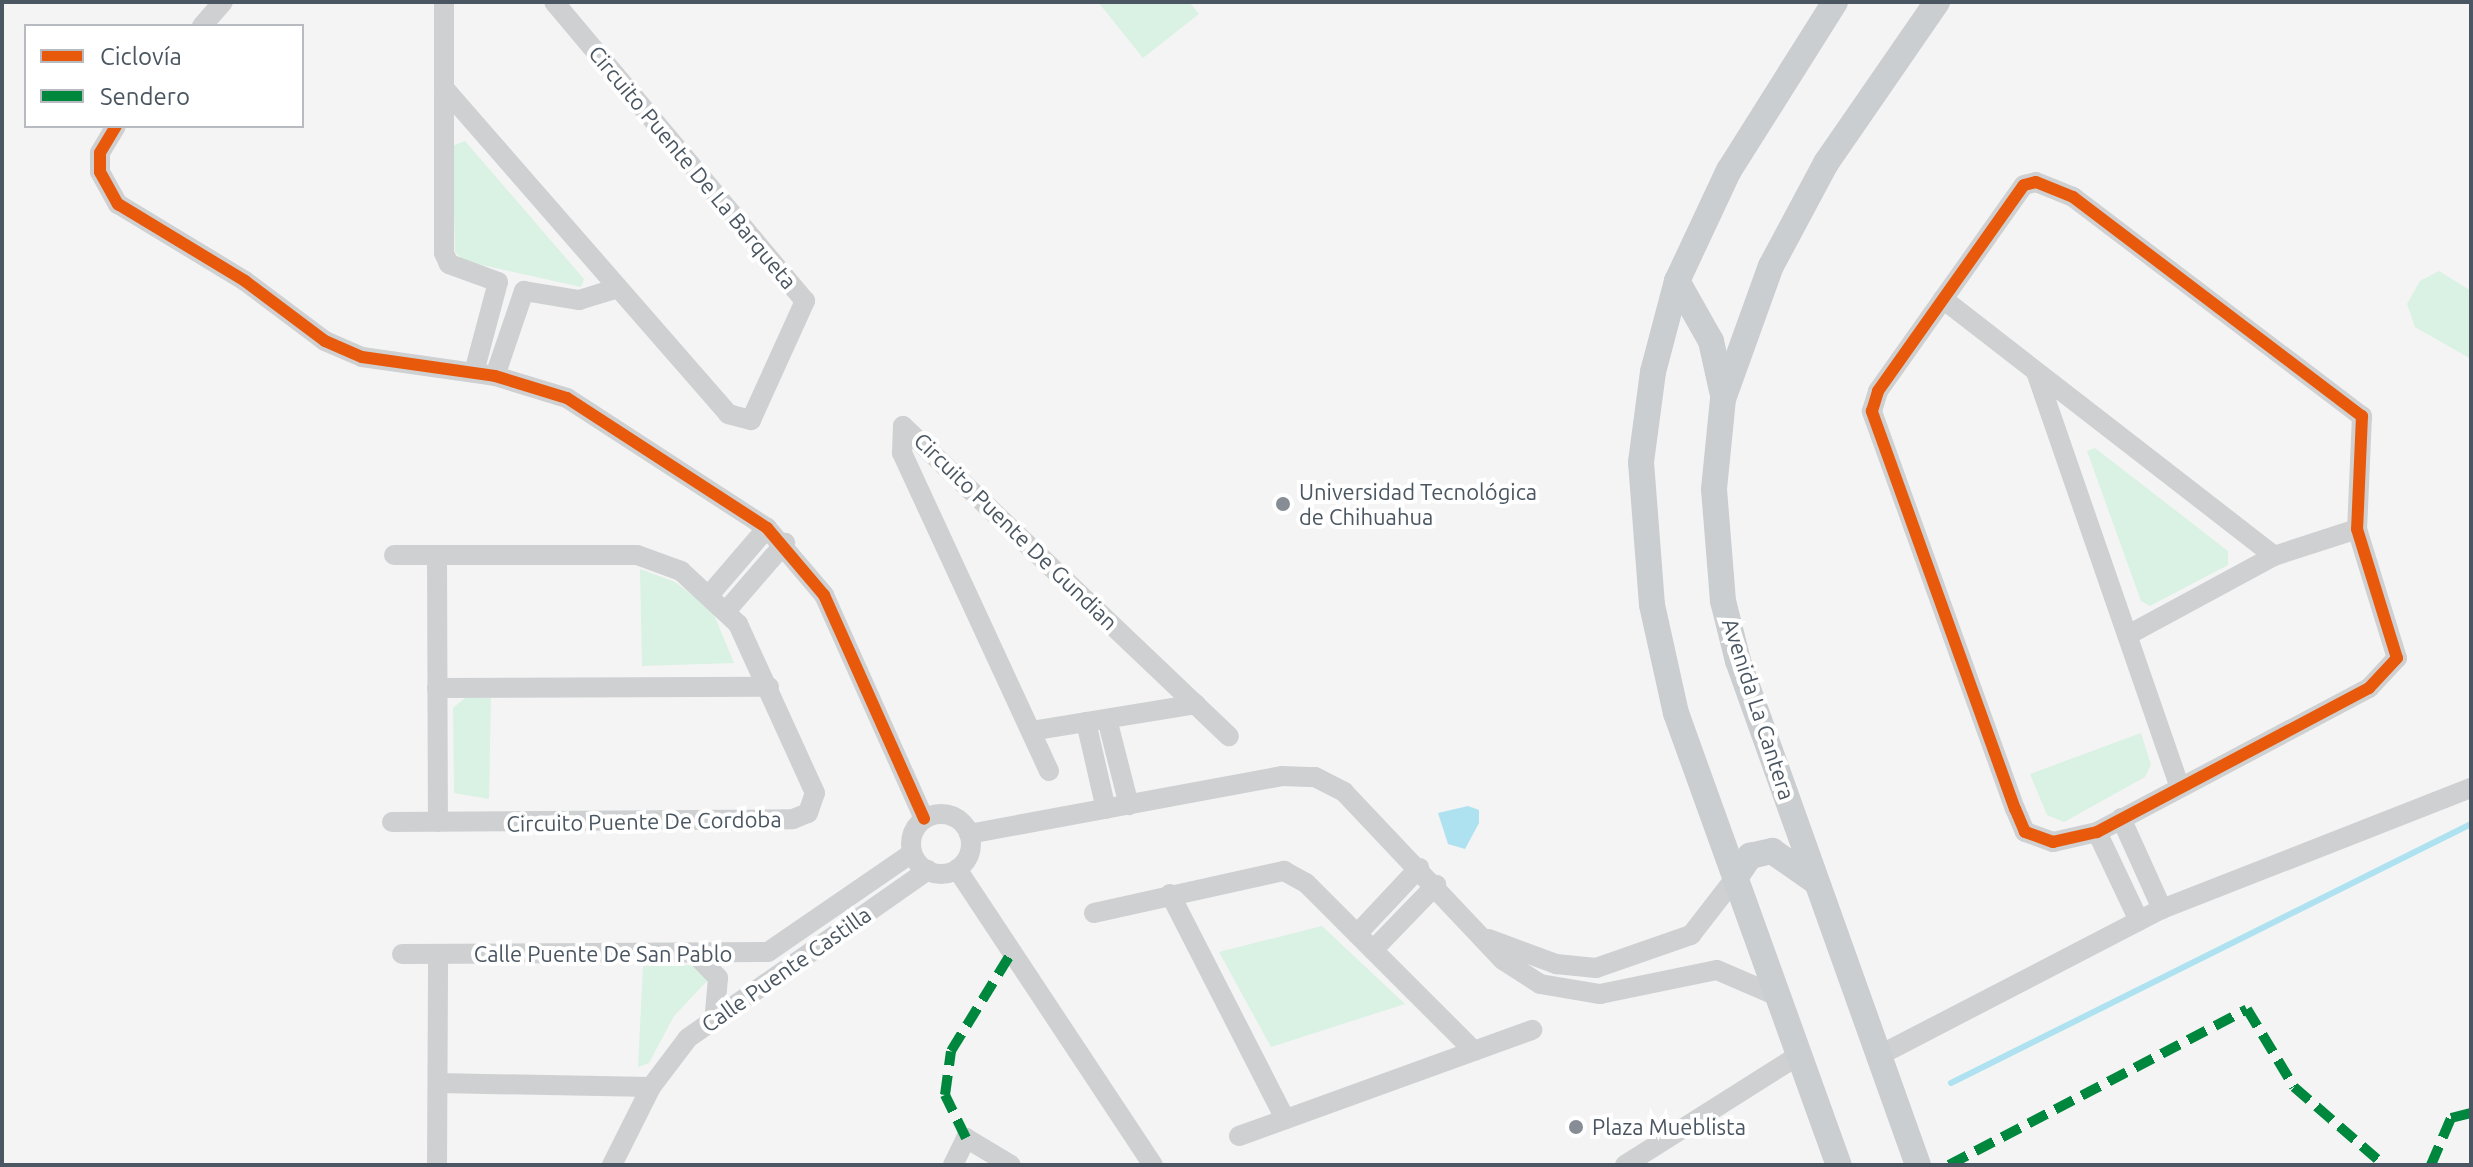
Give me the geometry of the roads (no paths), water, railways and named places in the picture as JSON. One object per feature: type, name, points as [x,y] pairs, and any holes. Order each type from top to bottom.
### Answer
[{"type":"main road","points":[[1835,2],[1729,170],[1677,281],[1646,420],[1645,556],[1676,713],[1840,1163]]},
{"type":"main road","name":"Avenida La Cantera","points":[[1911,1159],[1880,1055],[1723,601],[1714,489],[1723,399],[1796,215],[1937,2]]},
{"type":"main road","points":[[1677,281],[1711,341],[1723,399]]},
{"type":"main road","points":[[1735,878],[1750,856],[1772,851],[1793,859],[1820,887]]},
{"type":"street","points":[[204,24],[223,2]]},
{"type":"street","points":[[444,2],[446,259],[498,282],[485,374]]},
{"type":"street","name":"Circuito Puente De La Barqueta","points":[[444,88],[614,289],[728,414],[744,423],[807,307],[554,2]]},
{"type":"street","points":[[115,128],[100,153],[100,172],[132,216],[245,281],[337,348],[485,374],[587,408],[785,543],[836,617],[924,819]]},
{"type":"street","points":[[2050,183],[2362,416],[2357,529],[2396,647],[2394,668],[2097,832],[2053,842],[2025,832],[1876,430],[1878,391],[2024,185],[2050,183]]},
{"type":"street","points":[[485,374],[524,291],[579,300],[614,289]]},
{"type":"street","points":[[1943,299],[2274,556]]},
{"type":"street","points":[[2036,372],[2179,784]]},
{"type":"street","name":"Circuito Puente De Gundian","points":[[1049,771],[902,453],[903,426],[1229,736]]},
{"type":"street","points":[[711,593],[767,528]]},
{"type":"street","points":[[2128,635],[2274,556],[2357,529]]},
{"type":"street","points":[[727,610],[785,543]]},
{"type":"street","name":"Circuito Puente De Cordoba","points":[[392,822],[800,818],[815,793],[769,687],[727,610],[711,593],[637,555],[394,555]]},
{"type":"street","points":[[437,556],[438,822]]},
{"type":"street","points":[[437,688],[769,687]]},
{"type":"street","points":[[1031,731],[1196,704]]},
{"type":"street","points":[[1107,719],[1129,805]]},
{"type":"street","points":[[1086,722],[1106,809]]},
{"type":"street","points":[[969,834],[1129,805],[1315,777],[1344,792],[1489,939],[1519,974],[1559,991],[1600,994],[1666,977],[1717,970],[1777,996]]},
{"type":"street","points":[[1880,1055],[2162,909],[2471,788]]},
{"type":"street","points":[[954,817],[969,834],[970,849],[957,869],[928,870],[912,853],[914,830],[924,819],[954,817]]},
{"type":"street","points":[[2121,818],[2162,909]]},
{"type":"street","points":[[2097,832],[2139,921]]},
{"type":"street","name":"Calle Puente Castilla","points":[[612,1165],[651,1087],[715,1014],[840,920],[912,853]]},
{"type":"street","points":[[1357,934],[1419,868]]},
{"type":"street","points":[[957,869],[1153,1165]]},
{"type":"street","name":"Calle Puente Castilla","points":[[768,952],[840,920],[928,870]]},
{"type":"street","points":[[1094,913],[1284,871],[1306,883],[1474,1051]]},
{"type":"street","points":[[1489,939],[1577,968],[1657,951],[1706,922],[1735,878]]},
{"type":"street","points":[[1373,950],[1436,885]]},
{"type":"street","points":[[1170,894],[1285,1119]]},
{"type":"street","points":[[1657,951],[1666,977]]},
{"type":"street","name":"Calle Puente De San Pablo","points":[[402,954],[696,955],[768,952]]},
{"type":"street","points":[[437,1165],[438,954]]},
{"type":"street","points":[[696,955],[718,978],[715,1014]]},
{"type":"street","points":[[1239,1136],[1532,1030]]},
{"type":"street","points":[[1625,1165],[1799,1055]]},
{"type":"street","points":[[438,1083],[651,1087]]},
{"type":"street","points":[[953,1165],[966,1138],[1011,1165]]},
{"type":"water","points":[[1468,806],[1479,810],[1479,823],[1465,849],[1448,844],[1438,813]]},
{"type":"waterway","points":[[1951,1083],[2471,824]]},
{"type":"place","name":"Universidad Tecnológica de Chihuahua","points":[[1283,504]]},
{"type":"place","name":"Plaza Mueblista","points":[[1576,1127]]}]
